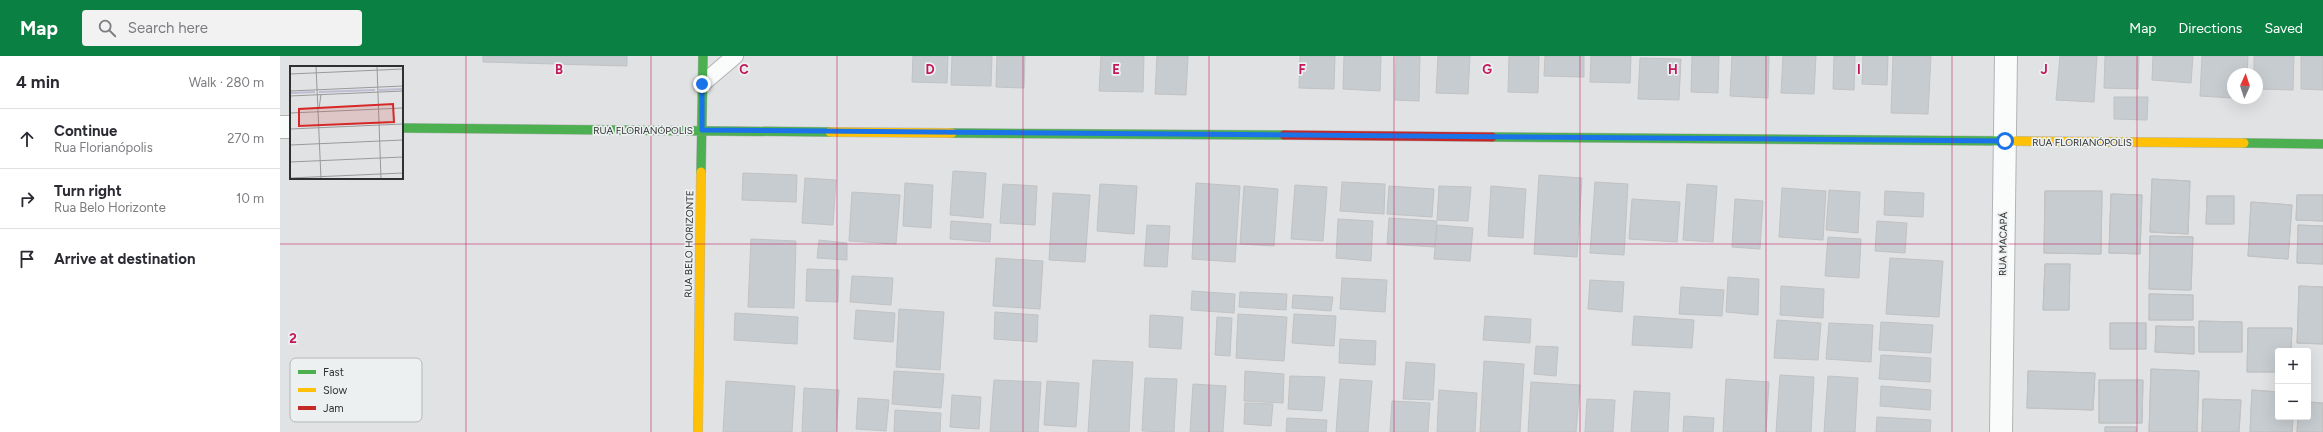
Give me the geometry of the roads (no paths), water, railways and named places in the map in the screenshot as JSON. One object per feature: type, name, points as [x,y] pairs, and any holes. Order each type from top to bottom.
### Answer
[{"type":"street","name":"RUA BELO HORIZONTE","points":[[698,432],[703,56]]},
{"type":"street","name":"RUA MACAPÁ","points":[[2001,432],[2006,56]]},
{"type":"street","name":"RUA FLORIANÓPOLIS","points":[[403,128],[2323,144]]},
{"type":"lane","points":[[702,84],[735,56]]}]
